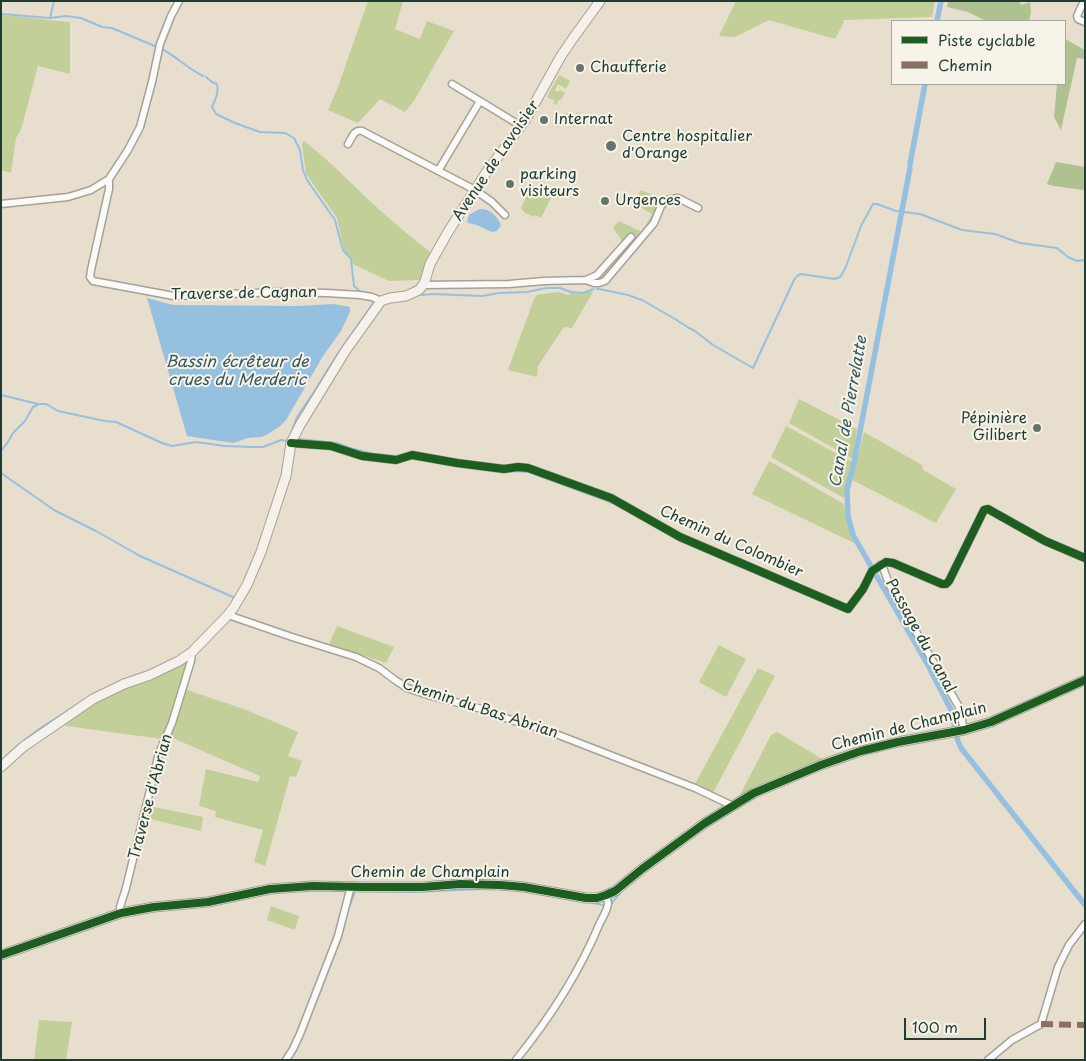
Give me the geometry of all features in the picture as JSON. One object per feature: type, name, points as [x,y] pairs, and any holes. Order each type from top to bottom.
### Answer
[{"type":"street","points":[[1,204],[68,197],[91,190],[109,178],[128,150],[140,127],[160,44],[179,1]]},
{"type":"street","name":"Avenue de Lavoisier","points":[[422,285],[430,264],[448,232],[475,190],[521,126],[569,44],[600,1]]},
{"type":"street","points":[[1073,27],[1084,1]]},
{"type":"street","points":[[1078,19],[1085,22]]},
{"type":"street","points":[[452,84],[521,126]]},
{"type":"street","points":[[438,171],[480,101]]},
{"type":"street","points":[[348,144],[358,130],[362,131],[475,190],[492,202],[505,215]]},
{"type":"street","name":"Traverse de Cagnan","points":[[109,178],[91,270],[90,277],[93,281],[174,296],[279,292],[327,293],[367,296],[380,302]]},
{"type":"street","points":[[1,767],[45,730],[93,699],[179,661],[192,652],[228,615],[247,585],[262,552],[286,476],[291,443],[327,380],[380,302],[390,298],[406,296],[419,290],[422,285],[509,284],[544,280],[586,280],[600,283],[605,281],[654,223],[661,206],[666,200],[678,198],[698,208]]},
{"type":"street","points":[[586,280],[597,275],[631,237]]},
{"type":"street","name":"Chemin du Colombier","points":[[291,443],[331,446],[362,456],[396,460],[412,455],[504,469],[528,468],[611,498],[680,537],[848,609],[876,568]]},
{"type":"street","points":[[876,568],[886,562],[893,562],[942,584],[946,584],[977,521],[984,510],[988,509],[1045,541],[1085,558]]},
{"type":"street","name":"Passage du Canal","points":[[876,568],[884,570],[889,584],[959,707],[964,730]]},
{"type":"street","name":"Chemin du Bas Abrian","points":[[228,615],[356,657],[379,668],[406,688],[482,709],[549,732],[695,788],[733,806]]},
{"type":"street","name":"Traverse d'Abrian","points":[[121,913],[120,907],[160,753],[172,722],[191,661],[192,652]]},
{"type":"street","name":"Chemin de Champlain","points":[[1,955],[121,913],[154,907],[208,902],[270,889],[313,886],[414,887],[460,884],[500,885],[597,898],[615,891],[705,823],[754,793],[861,750],[964,730],[1006,715],[1085,680]]},
{"type":"street","points":[[286,1060],[300,1034],[338,936],[351,886]]},
{"type":"street","points":[[516,1060],[531,1041],[577,971],[606,909],[608,903],[606,895]]},
{"type":"street","points":[[988,1060],[1012,1040],[1041,1024],[1058,967],[1069,945],[1085,924]]},
{"type":"green space","points":[[368,1],[403,1],[395,29],[420,39],[427,21],[454,31],[414,101],[405,112],[380,99],[358,123],[328,110]]},
{"type":"green space","points":[[736,1],[935,1],[932,17],[843,20],[844,22],[835,39],[769,20],[735,37],[719,36]]},
{"type":"green space","points":[[948,1],[1018,1],[1022,5],[1030,2],[1031,12],[1029,20],[984,20],[968,12],[947,7]]},
{"type":"green space","points":[[1,15],[70,22],[70,74],[38,66],[21,130],[16,138],[11,173],[1,170]]},
{"type":"green space","points":[[1066,40],[1085,50],[1085,59],[1077,58],[1061,130],[1054,117],[1057,85],[1066,85]]},
{"type":"green space","points":[[559,75],[570,81],[566,89],[558,84],[555,90],[565,93],[556,105],[553,103],[555,101],[547,97]]},
{"type":"green space","points":[[577,112],[581,114],[574,127],[564,124],[565,122],[561,120],[558,127],[554,125],[559,115],[566,113],[574,117]]},
{"type":"green space","points":[[304,141],[388,217],[430,252],[422,280],[389,281],[353,264],[352,259],[344,249],[337,218],[306,174],[302,144]]},
{"type":"green space","points":[[1056,162],[1085,167],[1084,190],[1047,184]]},
{"type":"green space","points":[[531,186],[553,194],[541,218],[525,213],[521,208]]},
{"type":"green space","points":[[641,190],[660,198],[663,202],[654,223],[604,280],[596,280],[625,245],[613,228],[619,221],[642,232],[652,214],[629,201],[631,198],[636,199]]},
{"type":"green space","points":[[589,291],[593,292],[572,328],[564,327],[538,366],[537,377],[508,370],[537,295],[558,292],[568,295],[572,293],[583,294]]},
{"type":"green space","points":[[799,399],[857,429],[853,459],[789,423]]},
{"type":"green space","points":[[786,426],[854,463],[844,498],[771,457]]},
{"type":"green space","points":[[864,432],[922,465],[923,470],[956,489],[936,523],[852,480]]},
{"type":"green space","points":[[769,461],[844,504],[854,543],[752,494]]},
{"type":"green space","points":[[337,626],[394,647],[386,663],[329,644]]},
{"type":"green space","points":[[719,645],[746,659],[726,697],[699,682]]},
{"type":"green space","points":[[187,661],[170,720],[162,739],[59,725],[93,702],[127,687],[150,680]]},
{"type":"green space","points":[[758,668],[775,676],[713,793],[695,784]]},
{"type":"green space","points":[[184,689],[244,709],[298,732],[288,756],[302,761],[296,777],[290,776],[265,866],[254,862],[263,830],[215,817],[216,811],[199,806],[206,769],[258,782],[260,776],[168,736]]},
{"type":"green space","points":[[777,732],[824,760],[740,795],[771,735]]},
{"type":"green space","points":[[149,806],[203,817],[201,831],[146,818]]},
{"type":"green space","points":[[271,906],[299,916],[295,930],[267,920]]},
{"type":"green space","points":[[39,1020],[72,1022],[66,1060],[34,1060]]},
{"type":"water","points":[[479,209],[490,211],[495,216],[501,225],[497,231],[492,232],[468,223],[469,215]]},
{"type":"water","name":"Bassin écrêteur de crues du Merderic","points":[[147,298],[173,305],[297,306],[334,304],[350,307],[350,312],[341,331],[323,356],[286,420],[279,427],[262,437],[248,438],[233,443],[187,436]]},
{"type":"waterway","points":[[50,18],[54,1]]},
{"type":"waterway","name":"Canal de Pierrelatte","points":[[937,20],[941,1]]},
{"type":"waterway","points":[[1,14],[50,18],[66,16],[81,18],[102,27],[112,28],[157,47]]},
{"type":"waterway","points":[[162,49],[203,76]]},
{"type":"waterway","points":[[206,77],[217,84],[217,93],[212,107],[216,114],[260,132],[285,133],[294,138],[300,150],[303,170],[307,180],[335,220],[343,250],[351,259],[354,286],[362,293]]},
{"type":"waterway","name":"Canal de Pierrelatte","points":[[910,164],[925,85]]},
{"type":"waterway","name":"Canal de Pierrelatte","points":[[910,168],[854,463],[847,490],[848,516],[853,535],[929,667],[951,710],[955,728]]},
{"type":"waterway","points":[[597,289],[628,295],[642,300],[753,368],[794,280],[801,274],[834,279],[840,277],[845,269],[861,226],[873,204],[896,211],[920,214],[962,230],[995,234],[1020,243],[1057,248],[1068,257],[1077,261],[1085,260]]},
{"type":"waterway","points":[[422,295],[482,296],[527,292],[546,288],[560,288],[571,292],[583,293],[594,289]]},
{"type":"waterway","points":[[1,451],[13,433],[25,421],[33,407],[39,404],[46,404],[58,411],[116,422],[172,446],[196,442],[225,446],[263,447],[281,440],[288,441],[297,417],[374,302]]},
{"type":"waterway","points":[[1,395],[38,404]]},
{"type":"waterway","points":[[298,439],[337,443],[374,454],[398,456]]},
{"type":"waterway","points":[[509,471],[529,472],[618,505]]},
{"type":"waterway","points":[[1,473],[54,510],[140,556],[235,598]]},
{"type":"waterway","points":[[693,546],[743,568]]},
{"type":"waterway","points":[[762,575],[794,590]]},
{"type":"waterway","points":[[122,680],[149,671]]},
{"type":"waterway","points":[[1,761],[39,729],[86,699]]},
{"type":"waterway","name":"Canal de Pierrelatte","points":[[956,734],[961,748],[1085,905]]},
{"type":"waterway","points":[[365,891],[411,892],[482,889]]},
{"type":"waterway","points":[[349,908],[355,891],[357,891]]},
{"type":"waterway","points":[[610,905],[621,892]]},
{"type":"waterway","points":[[588,902],[603,905]]},
{"type":"marked path","points":[[1041,1024],[1085,1025]]},
{"type":"cycle path","points":[[291,443],[331,446],[362,456],[396,460],[412,455],[504,469],[528,468],[611,498],[680,537],[848,609],[863,589],[872,571],[886,562],[946,584],[984,510],[988,509],[1045,541],[1085,558]]},
{"type":"cycle path","points":[[1,955],[121,913],[154,907],[208,902],[270,889],[313,886],[423,887],[460,884],[500,885],[597,898],[615,891],[705,823],[754,793],[821,765],[861,751],[964,730],[991,722],[1085,680]]},
{"type":"place","name":"Chaufferie","points":[[580,68]]},
{"type":"place","name":"Internat","points":[[544,120]]},
{"type":"place","name":"Centre hospitalier d'Orange","points":[[611,146]]},
{"type":"place","name":"parking visiteurs","points":[[510,184]]},
{"type":"place","name":"Urgences","points":[[605,201]]},
{"type":"place","name":"Pépinière Gilibert","points":[[1037,428]]}]
